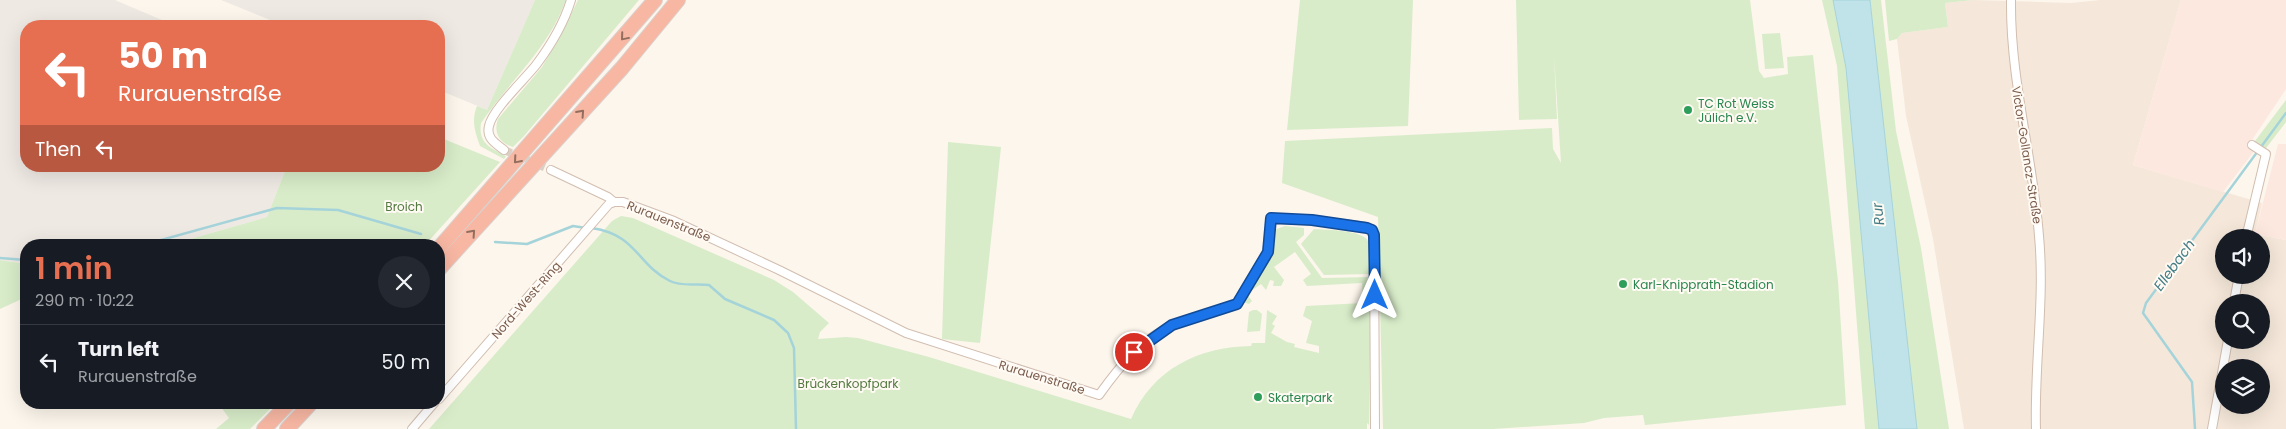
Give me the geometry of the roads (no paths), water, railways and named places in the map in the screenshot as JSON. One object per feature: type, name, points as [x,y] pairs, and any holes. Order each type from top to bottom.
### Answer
[{"type":"highway","points":[[445,241],[655,0]]},
{"type":"highway","points":[[445,262],[622,68],[678,0]]},
{"type":"highway","points":[[264,429],[283,409]]},
{"type":"highway","points":[[287,429],[306,409]]},
{"type":"street","points":[[504,150],[492,142],[488,134],[490,122],[541,58],[554,38],[571,0]]},
{"type":"street","name":"Victor-Gollancz-Straße","points":[[2011,0],[2011,22],[2018,100],[2035,190],[2040,238],[2041,286],[2035,387],[2036,429]]},
{"type":"street","points":[[2248,229],[2266,154],[2256,148]]},
{"type":"street","name":"Rurauenstraße","points":[[551,170],[608,197],[614,202],[623,202],[674,221],[779,270],[906,333],[1099,394],[1122,363],[1147,342],[1172,325],[1237,304],[1268,252],[1271,218],[1312,220],[1367,228],[1372,230],[1374,235],[1375,429]]},
{"type":"street","name":"Nord-West-Ring","points":[[445,392],[609,204],[614,202]]},
{"type":"street","points":[[2212,429],[2226,349]]},
{"type":"street","points":[[412,429],[429,409]]},
{"type":"water","name":"Rur","points":[[1833,0],[1870,0],[1917,429],[1879,429],[1846,68]]},
{"type":"waterway","name":"Ellebach","points":[[2195,429],[2192,382],[2143,313],[2146,303],[2286,113]]},
{"type":"waterway","points":[[165,239],[277,208],[338,210],[421,234]]},
{"type":"waterway","points":[[495,242],[527,244],[573,226],[586,228]]},
{"type":"waterway","points":[[591,228],[606,231],[628,243],[650,267],[670,281],[684,284],[709,285],[725,299],[774,320],[788,333],[794,348],[796,429]]},
{"type":"waterway","points":[[0,258],[20,260]]},
{"type":"tunnel","points":[[504,150],[551,170]]},
{"type":"place","name":"TC Rot Weiss Jülich e.V.","points":[[1688,110]]},
{"type":"place","name":"Karl-Knipprath-Stadion","points":[[1623,284]]},
{"type":"place","name":"Skaterpark","points":[[1258,397]]},
{"type":"park label","name":"Broich","points":[[404,206]]},
{"type":"park label","name":"Brückenkopfpark","points":[[848,383]]}]
